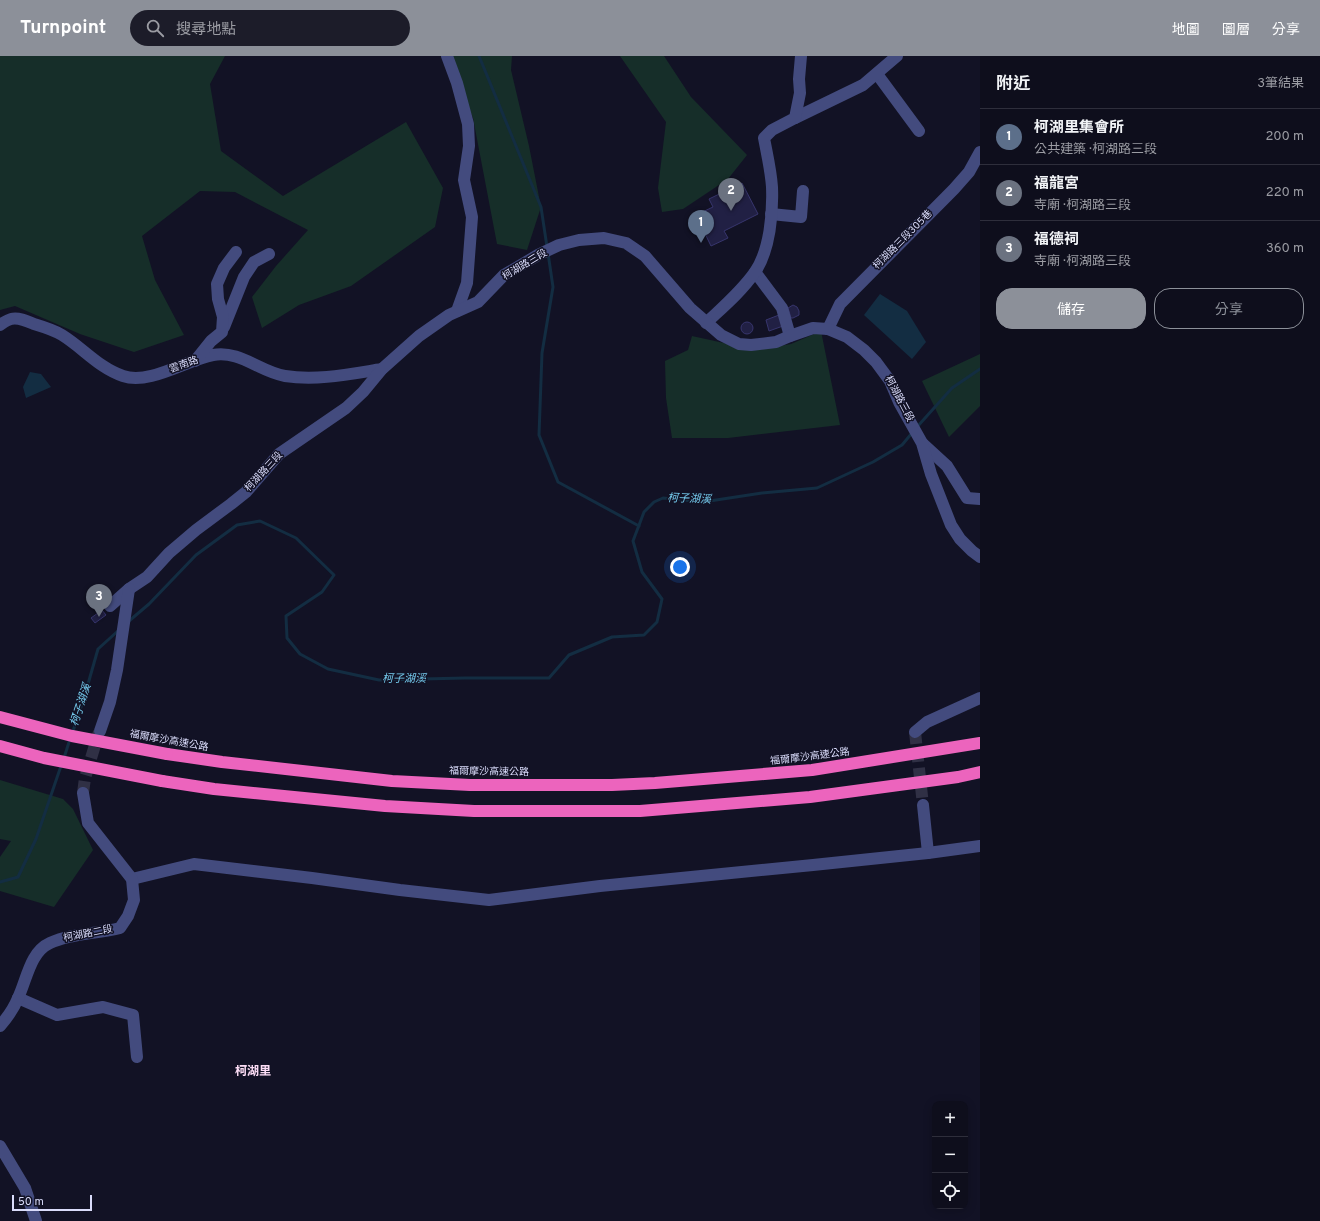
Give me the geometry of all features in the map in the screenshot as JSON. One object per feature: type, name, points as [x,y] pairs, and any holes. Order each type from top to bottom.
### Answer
[{"type":"highway","name":"福爾摩沙高速公路","points":[[0,718],[72,736],[167,754],[222,762],[392,781],[470,785],[612,785],[655,783],[812,770],[980,743]]},
{"type":"highway","points":[[0,746],[44,758],[162,781],[214,789],[385,806],[474,811],[640,811],[810,797],[958,777],[980,772]]},
{"type":"street","points":[[447,56],[457,83],[468,124],[469,146],[464,180],[472,217],[467,283],[457,310]]},
{"type":"street","points":[[795,118],[800,93],[799,79],[801,56]]},
{"type":"street","points":[[706,323],[737,294],[755,272],[766,252],[771,214],[772,186],[764,138],[772,130],[863,85],[897,56]]},
{"type":"street","points":[[877,74],[919,131]]},
{"type":"street","name":"柯湖路三段305巷","points":[[828,329],[840,304],[954,189],[969,172],[980,152]]},
{"type":"street","points":[[771,214],[801,217],[803,191]]},
{"type":"street","name":"柯湖路三段","points":[[110,606],[129,589],[147,577],[169,553],[196,530],[246,492],[279,454],[346,408],[363,392],[382,369],[419,336],[457,310],[478,302],[504,275],[538,255],[559,245],[579,240],[604,238],[626,243],[645,256],[690,308],[721,335],[738,344],[751,345],[776,342],[813,328],[828,329],[847,337],[864,350],[876,362],[890,380],[899,402],[922,443],[931,474],[951,525],[960,539],[980,557]]},
{"type":"street","points":[[222,332],[223,317],[218,299],[217,284],[224,268],[236,252]]},
{"type":"street","points":[[195,361],[211,341],[222,332],[244,277],[254,262],[268,254]]},
{"type":"street","points":[[755,272],[782,308],[790,336]]},
{"type":"street","name":"雲南路","points":[[0,324],[11,319],[24,320],[43,327],[62,335],[109,370],[125,376],[151,376],[170,371],[214,355],[230,356],[247,360],[283,376],[305,378],[382,369]]},
{"type":"street","points":[[922,443],[947,466],[967,498],[980,499]]},
{"type":"street","points":[[100,730],[110,702],[118,663],[129,589]]},
{"type":"street","points":[[915,732],[927,722],[980,698]]},
{"type":"street","points":[[83,793],[88,823],[132,879],[194,864],[489,900],[600,886],[928,853],[980,846]]},
{"type":"street","points":[[923,805],[928,853]]},
{"type":"street","name":"柯湖路二段","points":[[0,1026],[7,1018],[18,998],[32,961],[41,949],[50,943],[71,936],[103,932],[120,928],[128,916],[134,900],[132,879]]},
{"type":"street","points":[[18,998],[56,1015],[103,1007],[133,1015],[137,1057]]},
{"type":"street","points":[[0,1146],[25,1188],[36,1221]]},
{"type":"green space","points":[[0,56],[225,56],[210,84],[221,151],[283,196],[406,122],[443,188],[435,227],[351,286],[299,305],[262,328],[252,297],[276,266],[308,230],[235,192],[200,191],[142,236],[155,280],[184,335],[134,352],[80,334],[15,306],[0,310]]},
{"type":"green space","points":[[448,56],[512,56],[511,70],[529,146],[541,207],[527,250],[497,244],[473,118]]},
{"type":"green space","points":[[620,56],[664,56],[691,97],[747,155],[728,179],[683,209],[662,212],[658,188],[666,122]]},
{"type":"green space","points":[[821,331],[840,425],[728,438],[672,438],[666,398],[665,361],[688,350],[692,336],[733,345],[762,349],[791,344]]},
{"type":"green space","points":[[980,354],[980,406],[949,437],[922,381]]},
{"type":"green space","points":[[0,780],[63,799],[73,809],[93,850],[54,907],[0,891],[0,857],[11,841],[0,839]]},
{"type":"water","points":[[880,294],[907,311],[926,342],[912,359],[864,315]]},
{"type":"water","points":[[30,372],[41,374],[51,387],[26,398],[23,387]]},
{"type":"building","points":[[742,183],[758,214],[724,231],[728,238],[711,246],[696,215],[713,207],[709,199]]},
{"type":"building","points":[[793,305],[797,307],[799,315],[791,318],[788,308]]},
{"type":"building","points":[[779,315],[783,326],[769,331],[766,320]]},
{"type":"building","points":[[749,322],[752,323],[752,333],[745,334],[742,333],[741,326],[742,323]]},
{"type":"building","points":[[102,610],[106,615],[95,623],[91,618]]},
{"type":"waterway","points":[[479,56],[541,207],[547,247]]},
{"type":"waterway","points":[[548,253],[553,287],[542,353],[539,435],[558,482],[639,526]]},
{"type":"waterway","name":"柯子湖溪","points":[[917,427],[952,388],[980,369]]},
{"type":"waterway","name":"柯子湖溪","points":[[129,621],[149,604],[196,555],[237,525],[260,521],[296,538],[334,575],[322,592],[286,616],[287,638],[300,654],[328,669],[379,680],[549,678],[569,655],[612,637],[644,635],[657,622],[662,599],[642,572],[633,541],[644,512],[654,502],[663,498],[703,502],[762,493],[817,488],[873,462],[902,445],[912,433]]},
{"type":"waterway","name":"柯子湖溪","points":[[72,734],[98,649],[119,630]]},
{"type":"waterway","name":"柯子湖溪","points":[[64,758],[70,739]]},
{"type":"waterway","name":"柯子湖溪","points":[[0,882],[18,877],[36,839],[62,763]]},
{"type":"tunnel","points":[[83,793],[85,778],[99,732]]},
{"type":"tunnel","points":[[915,732],[923,805]]},
{"type":"place","name":"福龍宮","points":[[731,211]]},
{"type":"place","name":"柯湖里集會所","points":[[701,243]]},
{"type":"place","name":"福德祠","points":[[99,617]]},
{"type":"district","name":"柯湖里","points":[[253,1072]]}]
